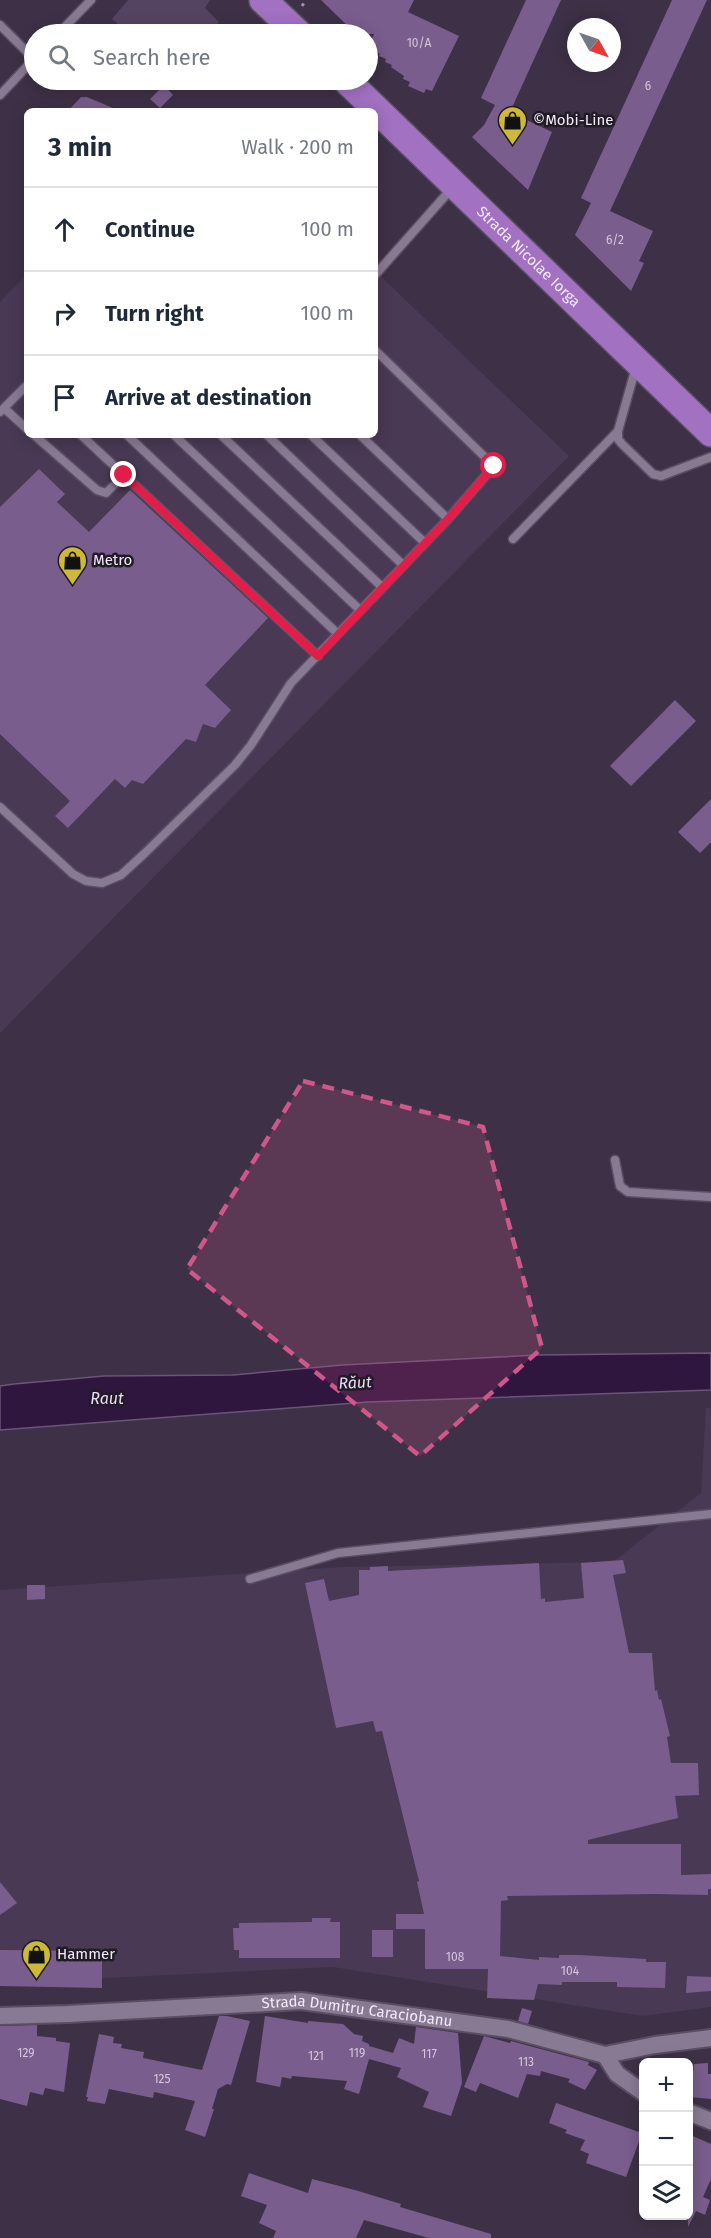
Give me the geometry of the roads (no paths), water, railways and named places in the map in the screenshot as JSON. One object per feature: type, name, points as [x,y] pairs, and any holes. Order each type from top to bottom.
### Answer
[{"type":"main road","points":[[263,0],[288,24]]},
{"type":"main road","name":"Strada Nicolae Iorga","points":[[356,90],[375,108]]},
{"type":"main road","name":"Strada Nicolae Iorga","points":[[378,111],[711,433]]},
{"type":"street","name":"Strada Dumitru Caraciobanu","points":[[0,2016],[301,2001],[508,2029],[605,2055],[655,2045],[711,2038]]},
{"type":"street","points":[[605,2055],[617,2074],[639,2089]]},
{"type":"street","points":[[693,2114],[711,2121]]},
{"type":"lane","points":[[68,24],[91,0]]},
{"type":"lane","points":[[0,25],[24,49]]},
{"type":"lane","points":[[0,95],[24,70]]},
{"type":"lane","points":[[378,272],[456,185]]},
{"type":"lane","points":[[0,807],[73,874],[86,881],[102,883],[121,875],[235,765],[251,745],[291,683],[448,519],[494,466],[378,353]]},
{"type":"lane","points":[[638,361],[618,431],[618,439],[653,474],[661,476],[711,457]]},
{"type":"lane","points":[[24,388],[2,410],[24,427]]},
{"type":"lane","points":[[513,540],[618,431]]},
{"type":"lane","points":[[37,438],[97,490],[106,494],[124,475]]},
{"type":"lane","points":[[84,438],[318,656]]},
{"type":"lane","points":[[130,438],[338,634]]},
{"type":"lane","points":[[177,438],[360,610]]},
{"type":"lane","points":[[224,438],[382,587]]},
{"type":"lane","points":[[270,438],[403,565]]},
{"type":"lane","points":[[314,438],[425,543]]},
{"type":"lane","points":[[363,438],[448,519]]},
{"type":"lane","points":[[615,1160],[620,1186],[627,1192],[711,1197]]},
{"type":"lane","points":[[250,1579],[338,1553],[711,1514]]},
{"type":"water","name":"Raut","points":[[711,1353],[711,1390],[368,1402],[0,1430],[0,1386],[14,1384],[104,1376],[233,1375],[342,1365],[539,1355]]},
{"type":"place","name":"©Mobi-Line","points":[[512,146]]},
{"type":"place","name":"Metro","points":[[72,586]]},
{"type":"place","name":"Hammer","points":[[36,1980]]},
{"type":"water label","name":"Răut","points":[[355,1382]]}]
